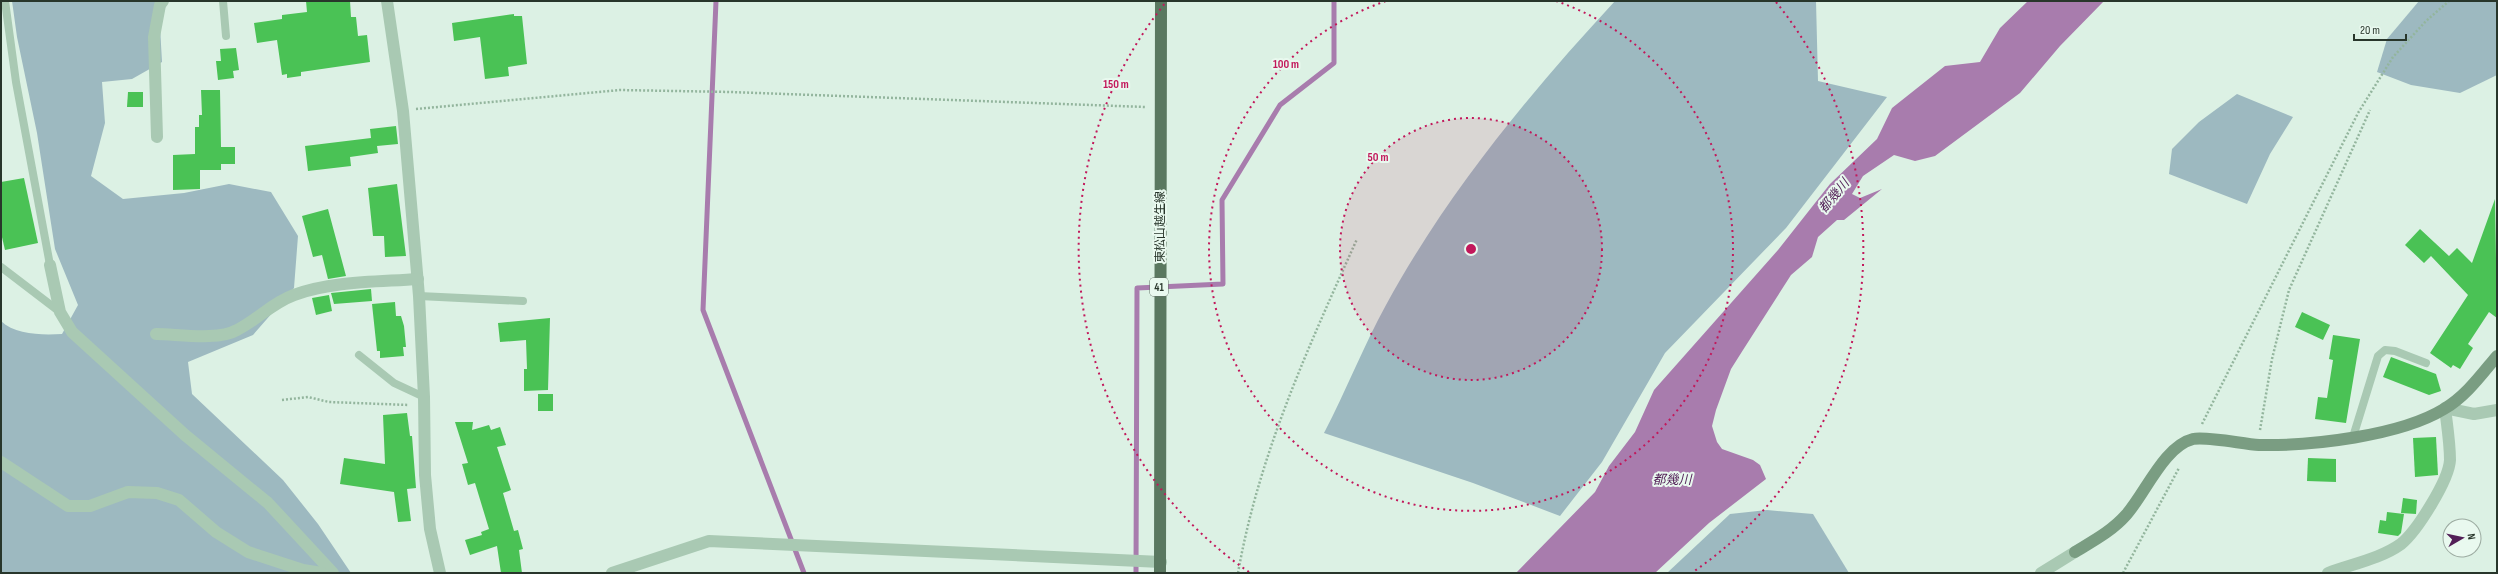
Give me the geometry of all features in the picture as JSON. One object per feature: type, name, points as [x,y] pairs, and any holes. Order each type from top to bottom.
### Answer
[{"type":"main road","name":"東松山越生線","points":[[1160,568],[1161,1]]},
{"type":"street","points":[[157,137],[154,37],[160,5],[163,1]]},
{"type":"street","points":[[388,1],[404,111],[418,279],[426,483],[430,528],[440,573]]},
{"type":"street","points":[[50,264],[60,312],[72,332],[185,435],[268,503],[333,573]]},
{"type":"street","points":[[156,334],[223,335],[237,331],[269,307],[293,295],[322,288],[418,279]]},
{"type":"street","points":[[2041,573],[2115,526],[2127,514],[2176,449],[2194,439],[2259,445],[2286,445],[2353,437],[2413,425],[2445,408],[2474,384],[2497,356]]},
{"type":"street","points":[[2445,408],[2474,414],[2497,410]]},
{"type":"street","points":[[2328,573],[2384,554],[2402,543],[2418,525],[2430,508],[2450,461],[2445,408]]},
{"type":"street","points":[[1,462],[68,506],[90,506],[128,492],[157,493],[179,500],[216,532],[248,552],[303,570],[322,573]]},
{"type":"street","points":[[612,573],[709,541],[1160,568]]},
{"type":"lane","points":[[5,1],[16,82],[50,264]]},
{"type":"lane","points":[[223,1],[226,36]]},
{"type":"lane","points":[[1,267],[60,312]]},
{"type":"lane","points":[[419,296],[523,301]]},
{"type":"lane","points":[[2353,437],[2378,356],[2385,350],[2426,363]]},
{"type":"lane","points":[[359,356],[394,383],[424,402]]},
{"type":"path","points":[[2194,439],[2358,113],[2393,57],[2426,21],[2449,1]]},
{"type":"path","points":[[404,111],[620,90],[730,92],[1160,108]]},
{"type":"path","points":[[2259,445],[2272,358],[2289,290],[2370,110]]},
{"type":"path","points":[[1238,573],[1267,454],[1297,373],[1357,239]]},
{"type":"path","points":[[282,400],[308,397],[329,402],[424,402]]},
{"type":"path","points":[[2123,573],[2180,466]]},
{"type":"shaded area","points":[[12,1],[167,1],[160,27],[162,62],[132,79],[102,82],[105,123],[91,176],[123,199],[184,193],[229,184],[271,192],[298,236],[294,288],[253,335],[188,362],[192,394],[283,480],[318,524],[351,573],[1,573],[1,321],[7,326],[21,332],[62,334],[78,305],[55,249],[37,133],[17,37]]},
{"type":"shaded area","points":[[1615,1],[1816,1],[1818,81],[1887,97],[1786,228],[1665,353],[1602,462],[1560,516],[1473,483],[1324,433],[1386,305],[1435,223],[1491,146],[1521,109]]},
{"type":"shaded area","points":[[2419,1],[2497,1],[2497,75],[2460,93],[2411,85],[2377,72],[2387,39]]},
{"type":"shaded area","points":[[2237,94],[2293,117],[2270,154],[2247,204],[2169,174],[2172,149],[2199,122]]},
{"type":"shaded area","points":[[1767,510],[1813,514],[1849,573],[1667,573],[1730,514]]},
{"type":"water","name":"都幾川","points":[[2028,1],[2104,1],[2060,46],[2020,93],[1935,156],[1915,161],[1894,155],[1863,176],[1852,194],[1860,198],[1882,189],[1844,220],[1837,220],[1818,237],[1812,257],[1791,275],[1731,369],[1716,410],[1712,426],[1717,442],[1722,449],[1753,460],[1760,465],[1766,479],[1709,523],[1655,573],[1516,573],[1595,492],[1609,466],[1635,432],[1654,390],[1778,250],[1830,184],[1877,139],[1892,108],[1945,66],[1980,62],[2000,28]]},
{"type":"building","points":[[306,1],[350,1],[351,17],[356,17],[358,36],[367,35],[370,62],[301,72],[301,76],[287,78],[287,74],[282,75],[277,40],[257,43],[254,23],[282,19],[282,15],[307,12]]},
{"type":"building","points":[[514,14],[514,16],[522,16],[527,64],[508,67],[509,76],[485,79],[480,37],[454,41],[452,23]]},
{"type":"building","points":[[236,48],[239,70],[233,71],[234,78],[218,80],[216,61],[221,61],[220,49]]},
{"type":"building","points":[[201,90],[220,90],[221,147],[235,147],[235,164],[221,164],[221,170],[200,170],[200,189],[173,190],[173,155],[195,154],[195,127],[199,127],[199,115],[202,115]]},
{"type":"building","points":[[128,92],[143,92],[143,107],[127,107]]},
{"type":"building","points":[[396,126],[398,144],[377,146],[378,153],[350,157],[351,166],[308,171],[305,146],[371,138],[370,129]]},
{"type":"building","points":[[24,178],[38,243],[5,250],[1,233],[1,182]]},
{"type":"building","points":[[397,184],[406,256],[385,257],[384,236],[373,236],[368,188]]},
{"type":"building","points":[[2495,199],[2497,318],[2489,312],[2468,344],[2473,348],[2460,369],[2453,365],[2451,368],[2430,353],[2468,295],[2431,256],[2424,263],[2405,245],[2420,229],[2449,256],[2457,248],[2472,263]]},
{"type":"building","points":[[328,209],[346,276],[328,279],[322,255],[313,257],[302,216]]},
{"type":"building","points":[[371,289],[372,301],[334,304],[331,293]]},
{"type":"building","points":[[329,295],[332,311],[316,315],[312,298]]},
{"type":"building","points":[[395,302],[396,316],[401,316],[404,326],[406,347],[403,347],[404,356],[380,358],[380,351],[377,351],[372,304]]},
{"type":"building","points":[[2302,312],[2330,325],[2323,340],[2295,327]]},
{"type":"building","points":[[550,318],[548,390],[524,391],[524,369],[527,369],[526,340],[500,342],[498,323]]},
{"type":"building","points":[[2333,335],[2360,339],[2346,423],[2315,419],[2318,397],[2327,398],[2333,360],[2329,359]]},
{"type":"building","points":[[2391,357],[2436,374],[2441,391],[2429,395],[2383,377]]},
{"type":"building","points":[[538,394],[553,394],[553,411],[538,411]]},
{"type":"building","points":[[407,413],[410,436],[412,436],[416,488],[407,489],[411,521],[398,522],[394,492],[340,484],[344,458],[385,464],[383,415]]},
{"type":"building","points":[[455,422],[473,422],[472,430],[489,425],[491,430],[500,427],[506,445],[497,447],[511,490],[503,493],[514,531],[518,530],[523,549],[519,550],[522,573],[501,573],[497,546],[470,555],[465,540],[482,535],[481,532],[489,529],[475,483],[468,485],[462,464],[468,463]]},
{"type":"building","points":[[2436,437],[2438,475],[2415,477],[2413,438]]},
{"type":"building","points":[[2308,458],[2336,459],[2336,482],[2307,481]]},
{"type":"building","points":[[2403,498],[2417,500],[2416,514],[2401,513]]},
{"type":"building","points":[[2387,512],[2404,514],[2401,533],[2398,536],[2378,533],[2380,520],[2386,521]]},
{"type":"waterway","points":[[716,1],[703,310],[804,573]]},
{"type":"waterway","points":[[1136,573],[1137,288],[1223,284],[1222,200],[1280,105],[1334,63],[1334,1]]}]
